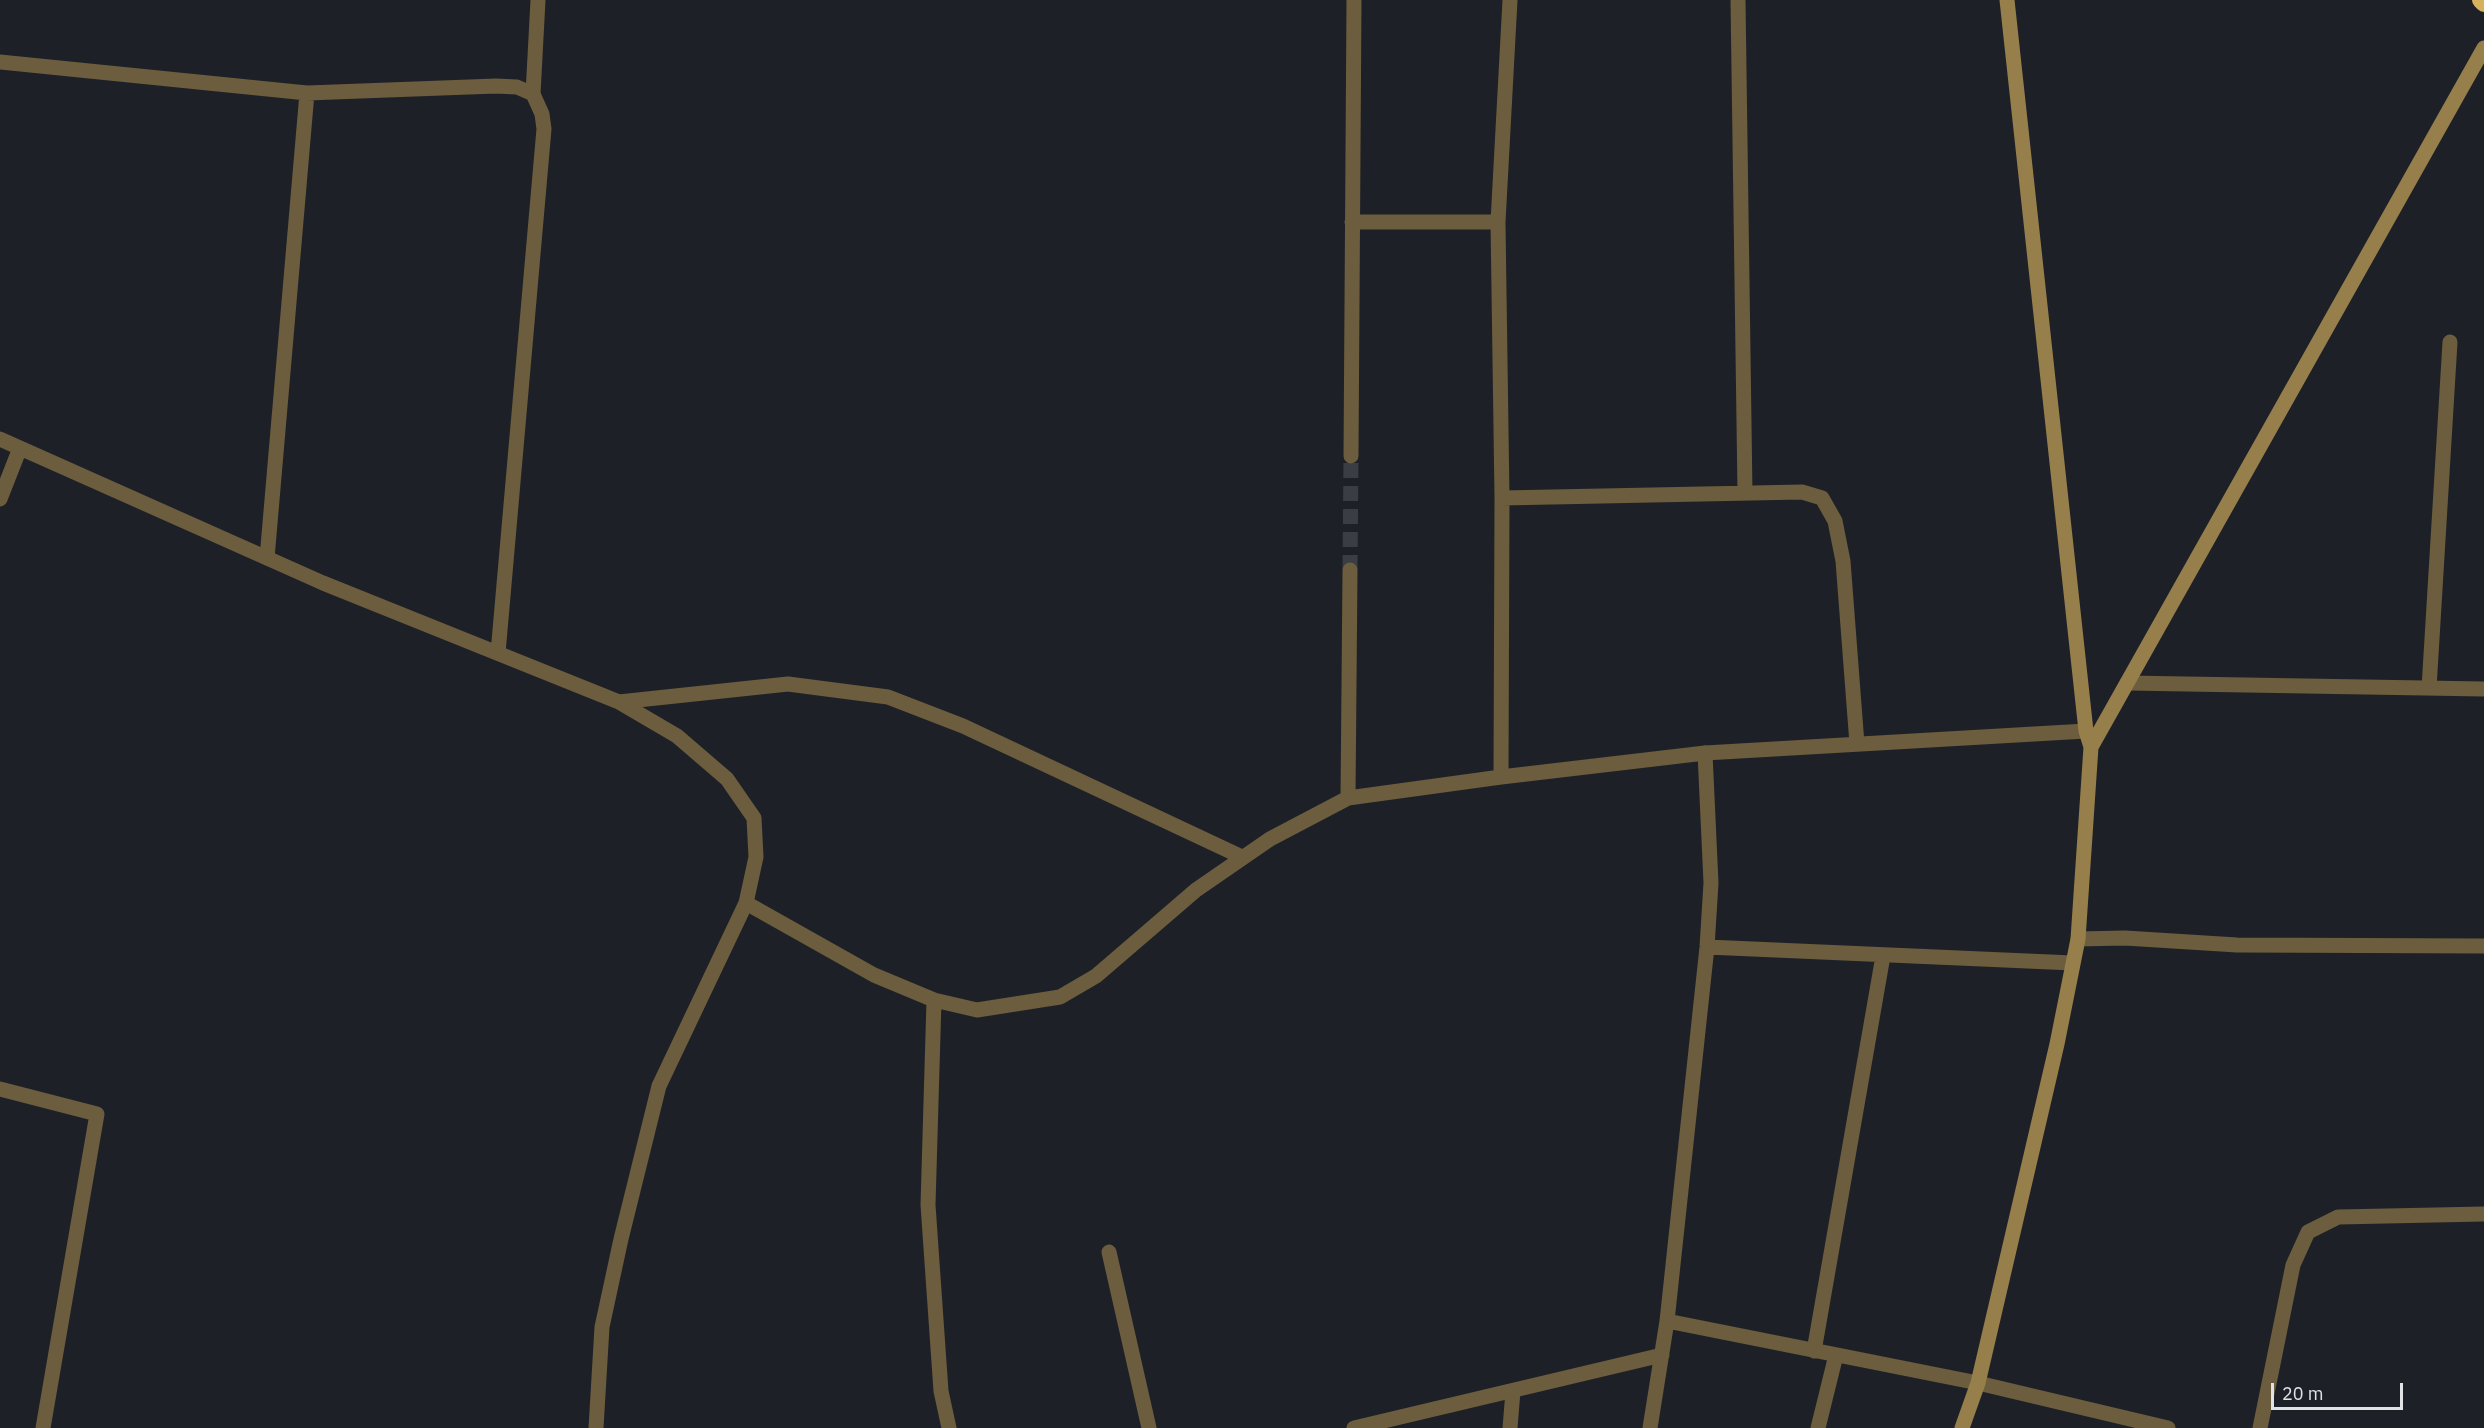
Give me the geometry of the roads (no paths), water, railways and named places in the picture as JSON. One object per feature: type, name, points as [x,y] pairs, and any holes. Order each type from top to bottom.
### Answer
[{"type":"main road","points":[[1962,1428],[1978,1383],[2057,1044],[2078,939],[2091,747],[2086,731],[2007,0]]},
{"type":"main road","points":[[2091,747],[2484,48]]},
{"type":"street","points":[[498,653],[544,129],[542,114],[532,94],[538,0]]},
{"type":"street","points":[[1351,456],[1354,0]]},
{"type":"street","points":[[1501,777],[1502,498],[1498,222],[1510,0]]},
{"type":"street","points":[[1738,0],[1745,493]]},
{"type":"street","points":[[0,62],[307,93],[496,86],[517,87],[532,94]]},
{"type":"street","points":[[267,558],[307,93]]},
{"type":"street","points":[[1352,222],[1498,222]]},
{"type":"street","points":[[2430,688],[2450,342]]},
{"type":"street","points":[[0,439],[267,558],[619,702],[677,736],[711,764],[727,779],[754,818],[756,857],[746,903],[659,1086],[602,1327],[596,1428]]},
{"type":"street","points":[[0,499],[20,448]]},
{"type":"street","points":[[1502,498],[1802,492],[1822,498],[1835,521],[1842,561],[1857,744]]},
{"type":"street","points":[[1348,798],[1350,570]]},
{"type":"street","points":[[2127,683],[2484,689]]},
{"type":"street","points":[[619,702],[788,684],[888,697],[963,726],[1242,857]]},
{"type":"street","points":[[746,903],[874,975],[934,999],[977,1010],[1060,997],[1096,976],[1196,890],[1242,857],[1270,838],[1348,798],[1705,753],[2086,731]]},
{"type":"street","points":[[1650,1428],[1667,1321],[1707,947],[1711,883],[1705,753]]},
{"type":"street","points":[[2078,939],[2125,938],[2237,945],[2484,946]]},
{"type":"street","points":[[1707,947],[2073,963]]},
{"type":"street","points":[[1814,1351],[1883,956]]},
{"type":"street","points":[[934,999],[928,1205],[941,1391],[949,1428]]},
{"type":"street","points":[[0,1089],[97,1114],[43,1428]]},
{"type":"street","points":[[2260,1428],[2293,1265],[2308,1232],[2338,1217],[2484,1214]]},
{"type":"street","points":[[1109,1252],[1149,1428]]},
{"type":"street","points":[[1667,1321],[1978,1383],[2168,1428]]},
{"type":"street","points":[[1354,1428],[1662,1355]]},
{"type":"street","points":[[1818,1428],[1836,1355]]},
{"type":"street","points":[[1510,1428],[1513,1391]]},
{"type":"tunnel","points":[[1350,570],[1351,456]]}]
